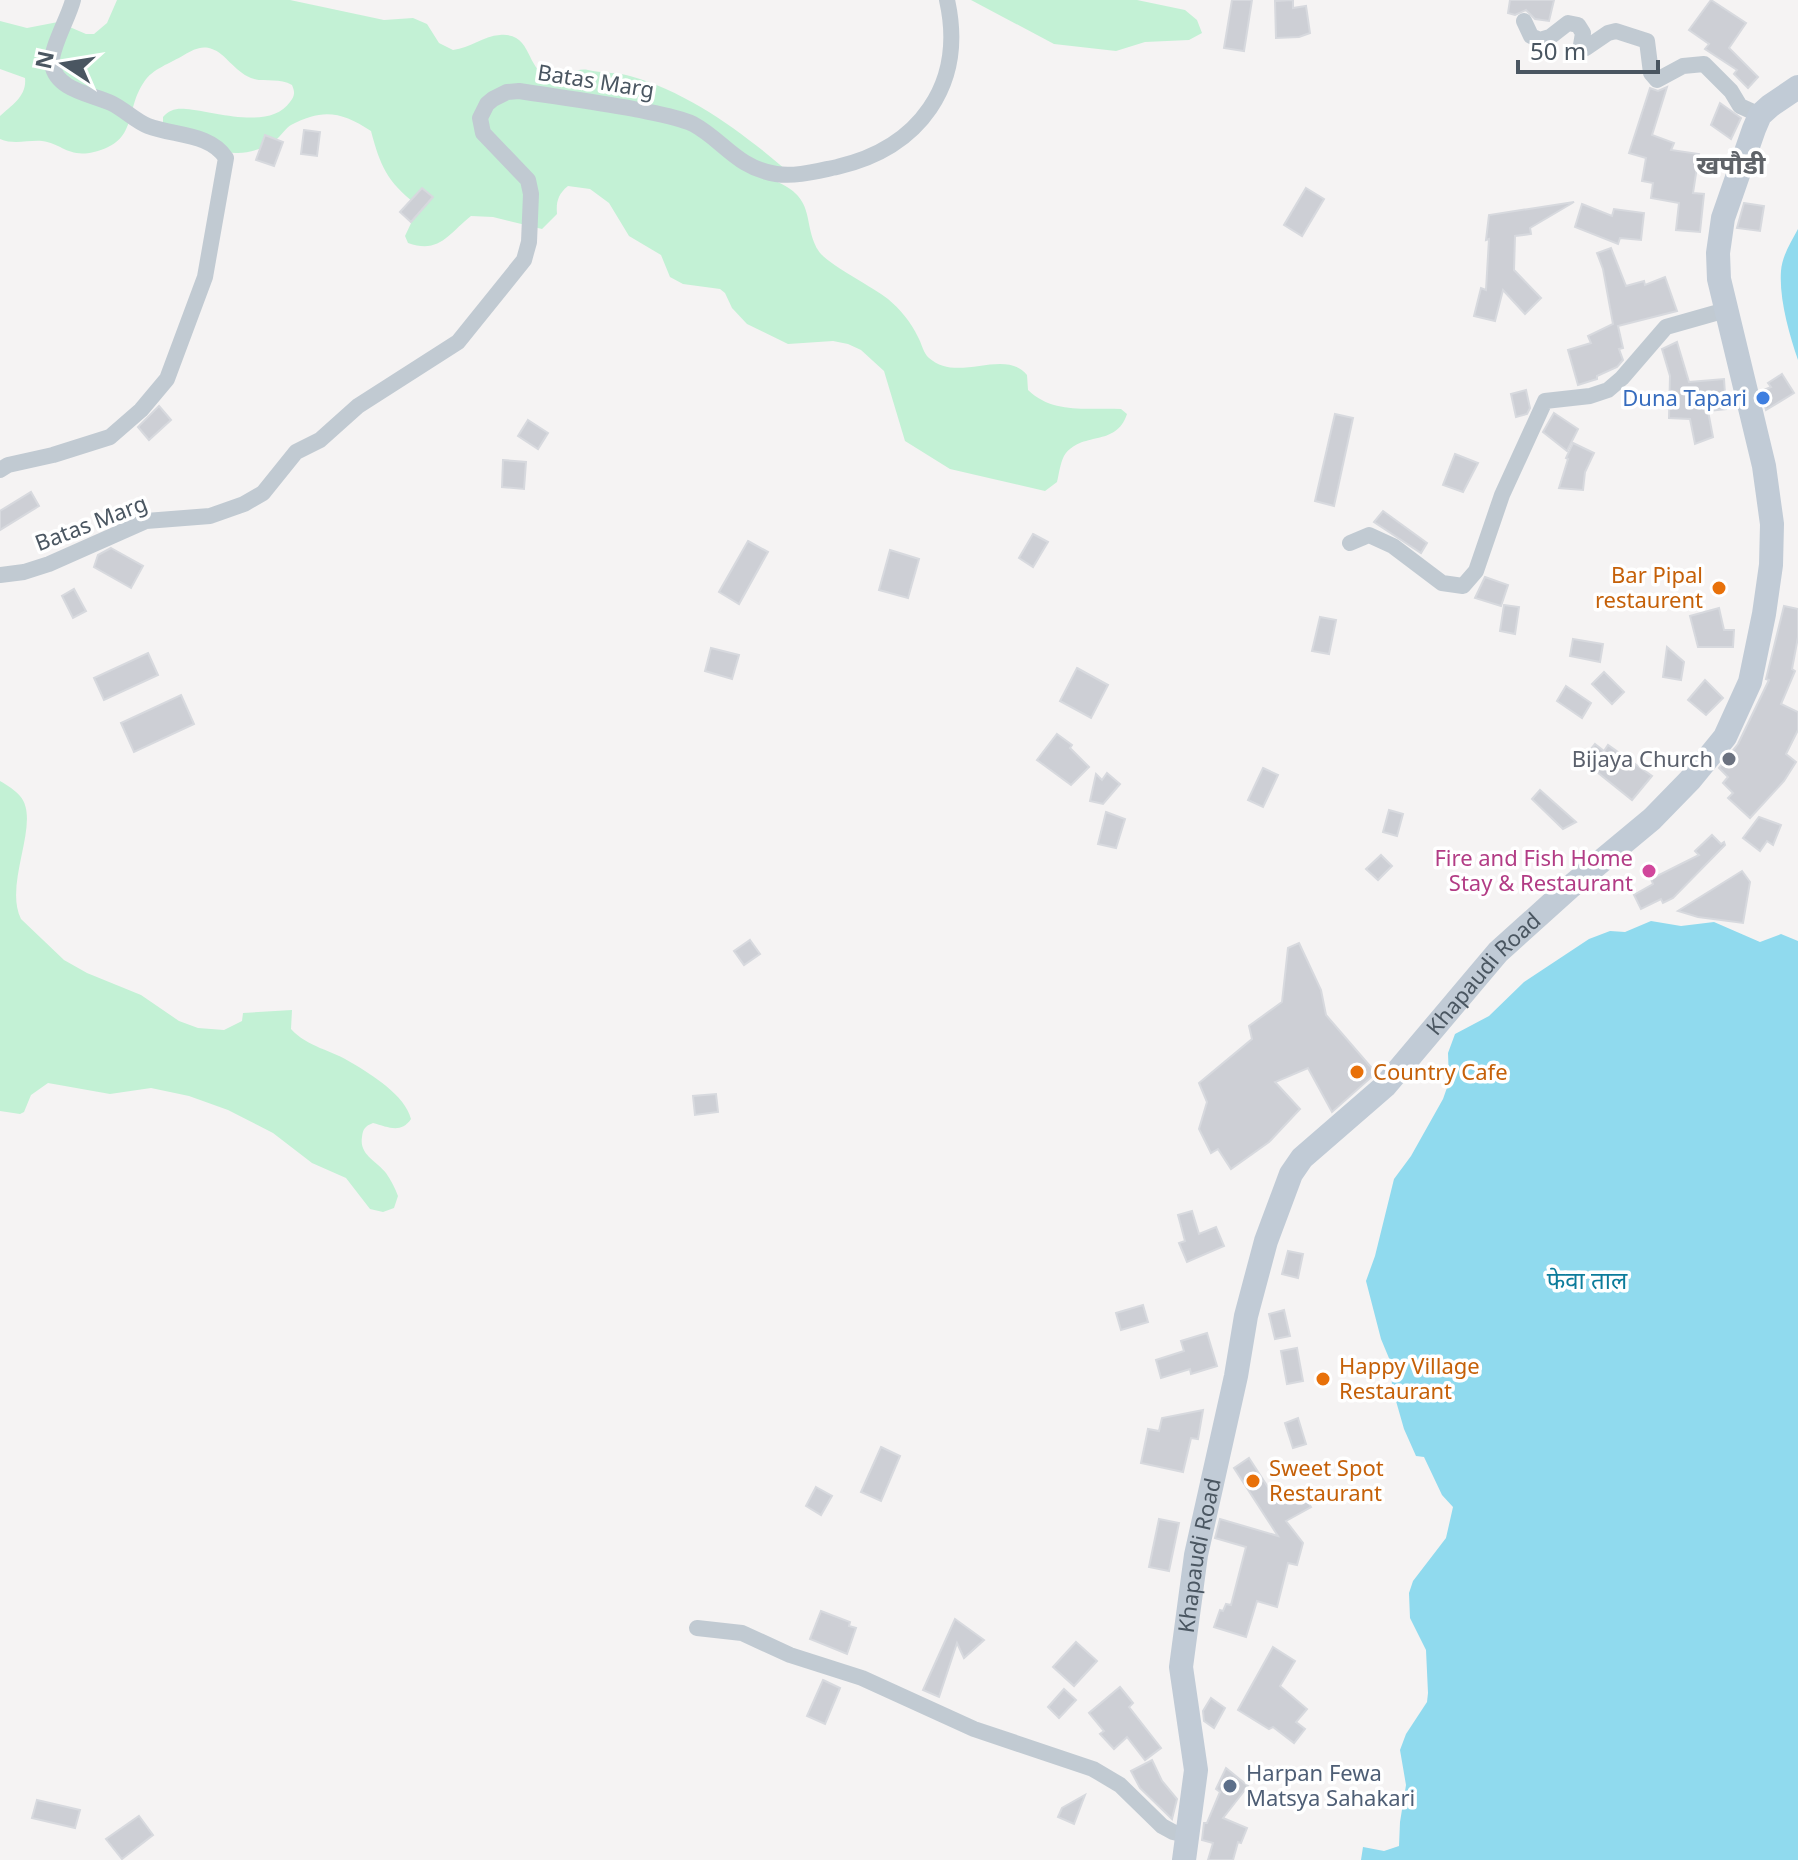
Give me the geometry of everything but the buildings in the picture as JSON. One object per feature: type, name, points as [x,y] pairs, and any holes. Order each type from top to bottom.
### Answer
[{"type":"main road","points":[[1760,115],[1798,87]]},
{"type":"main road","name":"Khapaudi Road","points":[[1184,1860],[1196,1770],[1181,1667],[1196,1555],[1236,1376],[1246,1316],[1266,1241],[1291,1174],[1302,1158],[1385,1086],[1498,952],[1652,819],[1690,780],[1725,737],[1750,682],[1771,565],[1772,524],[1764,466],[1719,279],[1718,253],[1723,218],[1760,115]]},
{"type":"street","points":[[0,470],[8,465],[110,437],[141,410],[167,379],[205,277],[224,173],[226,158],[220,148],[183,133],[148,126],[113,104],[75,90],[57,77],[52,62],[73,0]]},
{"type":"street","name":"Batas Marg","points":[[0,575],[49,564],[146,521],[210,516],[244,504],[263,493],[296,452],[320,440],[358,406],[458,342],[524,260],[529,242],[531,194],[528,180],[490,141],[481,126],[482,111],[493,99],[507,92],[519,91],[661,114],[694,125],[751,166],[786,175],[811,173],[875,156],[898,142],[919,122],[936,97],[948,69],[952,22],[947,0]]},
{"type":"street","points":[[1524,21],[1531,36],[1540,40],[1550,37],[1568,23],[1578,25],[1583,33],[1581,45],[1586,48],[1616,31],[1647,41],[1651,73],[1657,80],[1683,66],[1704,64],[1731,91],[1740,106],[1760,115]]},
{"type":"street","points":[[1350,543],[1369,535],[1393,546],[1442,583],[1463,586],[1476,571],[1502,495],[1545,401],[1590,396],[1608,390],[1666,327],[1726,310]]},
{"type":"street","points":[[697,1628],[742,1633],[790,1655],[862,1678],[974,1729],[1093,1769],[1120,1785],[1162,1826],[1186,1835]]},
{"type":"green space","points":[[117,0],[290,0],[384,20],[413,18],[427,24],[439,43],[453,50],[494,36],[511,36],[525,46],[537,69],[544,74],[558,77],[583,70],[625,75],[654,84],[721,120],[800,182],[779,174],[775,181],[797,195],[803,203],[818,250],[830,262],[897,307],[912,326],[929,358],[953,368],[994,364],[1017,367],[1027,375],[1028,390],[1049,403],[1072,408],[1121,409],[1127,414],[1115,431],[1071,448],[1064,456],[1057,482],[1045,491],[950,469],[905,441],[884,371],[861,350],[833,341],[788,344],[747,324],[720,289],[683,284],[670,277],[661,255],[629,236],[609,203],[590,189],[568,186],[558,198],[557,214],[542,229],[493,217],[471,216],[443,240],[419,246],[408,243],[405,236],[416,204],[386,172],[371,131],[351,120],[332,114],[313,116],[291,125],[264,147],[238,153],[209,147],[163,125],[163,117],[176,109],[241,117],[269,116],[281,111],[293,98],[292,85],[251,78],[217,51],[208,48],[191,51],[147,77],[124,133],[108,147],[78,153],[42,141],[0,139],[0,116],[21,95],[25,78],[0,69],[0,21],[27,28],[58,22],[86,34],[94,34],[107,23]]},
{"type":"green space","points":[[971,0],[1137,0],[1185,10],[1197,20],[1202,33],[1189,40],[1145,42],[1116,51],[1054,44]]},
{"type":"green space","points":[[0,781],[20,796],[26,807],[27,821],[16,888],[21,919],[64,960],[141,995],[179,1021],[198,1028],[224,1030],[242,1021],[243,1013],[292,1010],[291,1029],[297,1035],[369,1073],[387,1086],[408,1110],[411,1119],[403,1127],[373,1123],[365,1128],[362,1137],[363,1149],[386,1173],[396,1190],[398,1196],[394,1208],[383,1212],[370,1209],[346,1178],[312,1163],[273,1133],[228,1110],[189,1096],[151,1088],[110,1094],[48,1083],[31,1095],[24,1112],[0,1111]]},
{"type":"water","points":[[1798,229],[1798,360],[1785,316],[1781,271],[1787,249]]},
{"type":"water","name":"फेवा ताल","points":[[1651,921],[1681,926],[1714,922],[1760,942],[1781,934],[1798,941],[1798,1860],[1361,1860],[1363,1847],[1384,1851],[1399,1846],[1406,1785],[1400,1750],[1406,1734],[1427,1702],[1428,1693],[1426,1650],[1410,1618],[1409,1593],[1413,1581],[1446,1538],[1453,1507],[1442,1495],[1424,1457],[1416,1456],[1404,1429],[1392,1387],[1391,1363],[1381,1339],[1366,1281],[1394,1179],[1411,1156],[1443,1099],[1449,1082],[1448,1053],[1455,1034],[1489,1016],[1524,982],[1589,939],[1610,931],[1625,932]]},
{"type":"place","name":"Duna Tapari","points":[[1763,398]]},
{"type":"place","name":"Bar Pipal restaurent","points":[[1719,588]]},
{"type":"place","name":"Bijaya Church","points":[[1729,759]]},
{"type":"place","name":"Fire and Fish Home Stay & Restaurant","points":[[1649,871]]},
{"type":"place","name":"Country Cafe","points":[[1357,1072]]},
{"type":"place","name":"Happy Village Restaurant","points":[[1323,1379]]},
{"type":"place","name":"Sweet Spot Restaurant","points":[[1253,1481]]},
{"type":"place","name":"Harpan Fewa Matsya Sahakari","points":[[1230,1786]]},
{"type":"district","name":"खपौडी","points":[[1731,165]]}]
